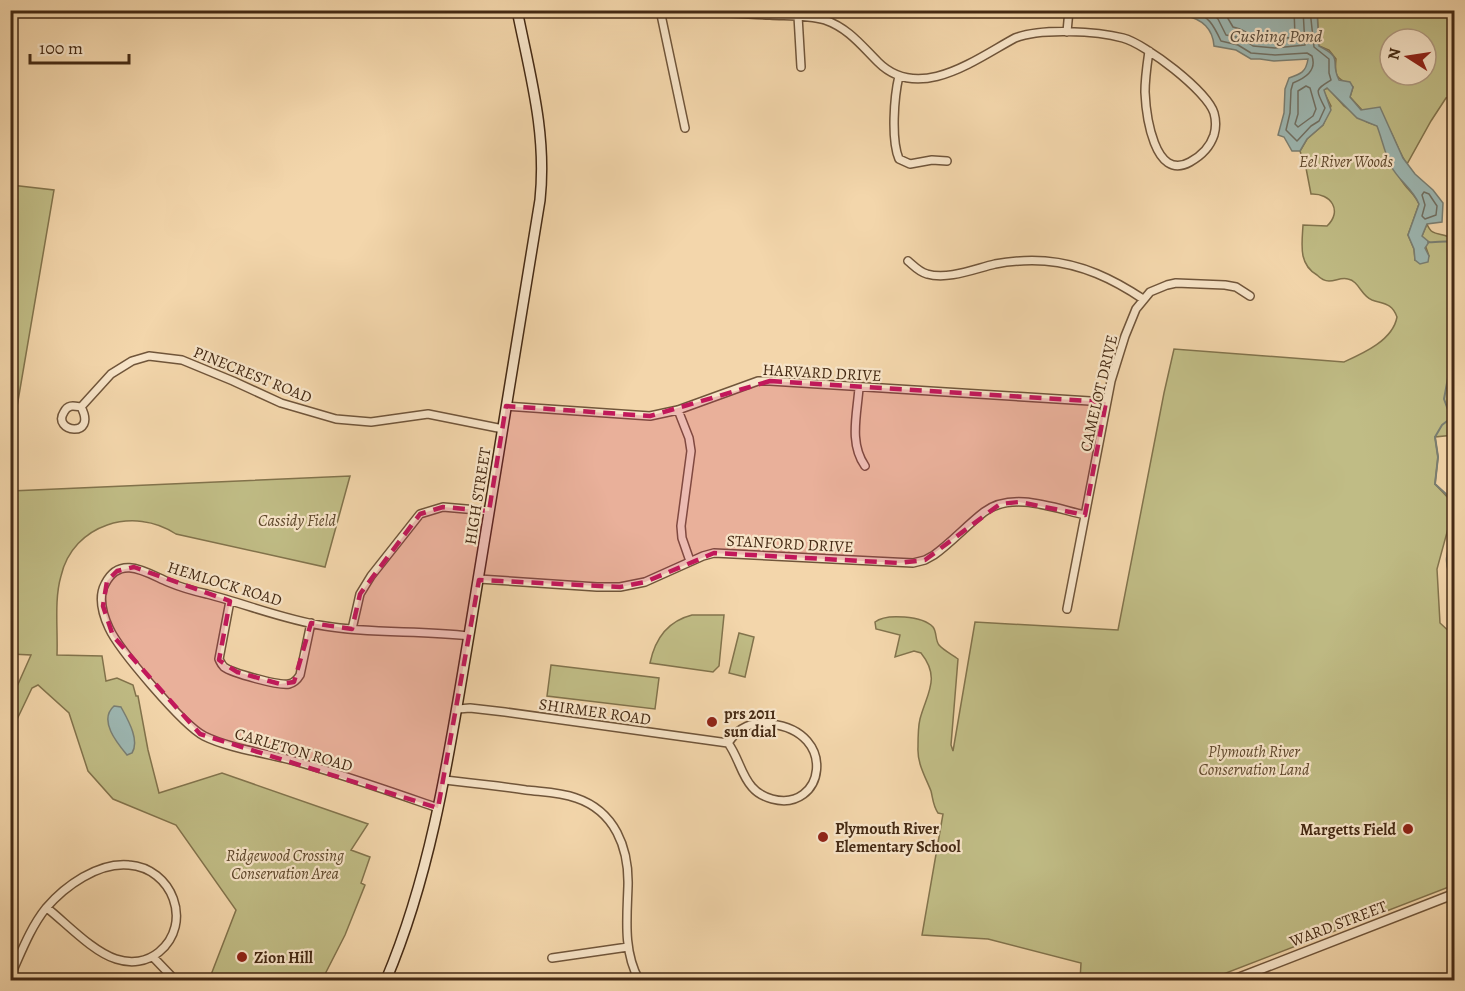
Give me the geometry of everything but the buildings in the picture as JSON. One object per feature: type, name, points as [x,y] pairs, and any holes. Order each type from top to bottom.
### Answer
[{"type":"main road","name":"HIGH STREET","points":[[386,981],[415,901],[438,808],[458,709],[542,176],[542,141],[539,120],[517,10]]},
{"type":"street","points":[[660,10],[685,129]]},
{"type":"street","points":[[683,10],[821,19],[849,32],[883,67],[899,76],[915,79],[936,77],[955,70],[1027,33],[1067,32],[1121,38],[1149,51],[1194,88],[1209,103],[1214,112],[1215,129],[1210,145],[1197,158],[1180,166],[1174,166],[1163,159],[1150,130],[1145,93],[1149,51]]},
{"type":"street","points":[[1067,32],[1069,10]]},
{"type":"street","points":[[798,16],[801,67]]},
{"type":"street","points":[[899,76],[895,100],[899,159],[910,164],[932,160],[947,161]]},
{"type":"street","points":[[908,261],[925,273],[940,275],[1007,262],[1056,262],[1105,276],[1143,299],[1159,288],[1176,284],[1225,285],[1236,287],[1250,296]]},
{"type":"street","name":"CAMELOT DRIVE","points":[[1067,609],[1106,402],[1130,321],[1143,299]]},
{"type":"street","name":"PINECREST ROAD","points":[[81,407],[111,374],[132,361],[149,356],[182,360],[281,403],[336,419],[371,422],[428,414],[503,429]]},
{"type":"street","name":"HARVARD DRIVE","points":[[506,406],[650,416],[678,410],[758,381],[1106,402]]},
{"type":"street","points":[[859,388],[855,443],[865,466]]},
{"type":"street","points":[[678,410],[689,438],[691,452],[681,526],[682,538],[690,561]]},
{"type":"street","name":"STANFORD DRIVE","points":[[479,579],[620,587],[645,582],[690,561],[714,553],[913,563],[934,555],[984,512],[1000,504],[1019,502],[1085,515]]},
{"type":"street","points":[[352,629],[360,594],[371,576],[420,514],[443,507],[489,512]]},
{"type":"street","name":"HEMLOCK ROAD","points":[[159,691],[119,646],[103,611],[103,589],[109,578],[123,569],[140,568],[181,586],[311,623],[352,629],[469,636]]},
{"type":"street","points":[[230,601],[219,659],[226,668],[280,684],[294,682],[300,675],[311,623]]},
{"type":"street","name":"CARLETON ROAD","points":[[159,691],[185,721],[205,736],[334,772],[438,808]]},
{"type":"street","name":"SHIRMER ROAD","points":[[458,709],[506,712],[728,743]]},
{"type":"street","points":[[752,724],[777,725],[793,730],[805,737],[813,749],[817,766],[813,784],[804,795],[797,799],[779,801],[767,798],[751,786],[728,743],[736,731],[752,724]]},
{"type":"street","points":[[444,780],[565,795],[587,802],[615,828],[626,854],[628,947],[634,972],[639,981]]},
{"type":"street","points":[[10,977],[34,925],[46,908],[65,890],[94,872],[120,865],[144,868],[165,883],[172,892],[176,905],[177,924],[168,944],[153,957],[134,962],[110,957],[46,908]]},
{"type":"street","name":"WARD STREET","points":[[1233,981],[1455,894]]},
{"type":"street","points":[[552,958],[628,947]]},
{"type":"street","points":[[153,957],[175,981]]},
{"type":"highlighted area","points":[[770,381],[1106,402],[1085,515],[1019,502],[1000,504],[925,560],[899,563],[714,553],[645,582],[620,587],[479,580],[438,808],[200,734],[113,636],[103,606],[107,581],[117,571],[134,567],[230,601],[219,660],[237,672],[280,684],[294,682],[311,623],[352,629],[360,594],[420,514],[443,507],[489,511],[506,406],[650,416]]},
{"type":"green space","name":"Eel River Woods","points":[[1317,10],[1454,11],[1454,96],[1446,98],[1407,164],[1385,123],[1372,112],[1362,110],[1350,97],[1353,87],[1343,82],[1336,74],[1336,59],[1329,50],[1319,46]]},
{"type":"green space","name":"Plymouth River Conservation Land","points":[[1328,88],[1344,106],[1367,122],[1378,126],[1396,171],[1419,204],[1408,235],[1414,249],[1415,260],[1429,256],[1422,236],[1427,224],[1434,233],[1449,237],[1454,247],[1454,435],[1435,437],[1438,457],[1435,484],[1452,502],[1452,514],[1437,569],[1440,623],[1454,636],[1454,885],[1208,980],[1080,980],[1081,963],[988,939],[922,935],[943,814],[938,813],[935,808],[918,753],[919,722],[931,686],[930,670],[921,653],[914,651],[895,657],[900,635],[876,629],[875,622],[887,617],[904,617],[928,623],[934,629],[939,645],[958,659],[951,745],[953,751],[975,622],[1118,630],[1174,349],[1344,362],[1376,345],[1390,332],[1397,317],[1390,307],[1368,298],[1352,280],[1323,279],[1311,270],[1302,253],[1303,225],[1327,226],[1334,215],[1334,209],[1329,200],[1318,194],[1311,194],[1300,151],[1307,139],[1323,125],[1331,106],[1323,90]]},
{"type":"green space","points":[[10,185],[54,190],[11,442]]},
{"type":"green space","name":"Ridgewood Crossing Conservation Area","points":[[350,476],[325,567],[176,534],[142,521],[124,521],[92,532],[78,544],[68,558],[61,576],[57,605],[57,655],[102,656],[106,681],[117,678],[133,685],[136,696],[138,696],[159,793],[222,773],[368,824],[351,850],[370,857],[361,883],[365,885],[345,935],[322,980],[209,980],[236,910],[176,825],[113,799],[88,771],[69,713],[38,685],[32,688],[11,732],[11,700],[31,655],[11,654],[11,491]]},
{"type":"green space","points":[[692,615],[724,615],[719,666],[713,672],[650,663],[655,646],[669,626]]},
{"type":"green space","points":[[739,633],[754,637],[745,677],[729,673]]},
{"type":"green space","points":[[551,665],[659,678],[655,709],[547,696]]},
{"type":"water","name":"Cushing Pond","points":[[1183,11],[1317,11],[1319,46],[1334,57],[1339,80],[1350,82],[1353,87],[1350,97],[1361,110],[1380,107],[1403,158],[1443,203],[1442,222],[1427,224],[1422,236],[1429,242],[1425,248],[1429,256],[1428,262],[1420,264],[1415,260],[1414,249],[1408,235],[1419,204],[1391,166],[1377,126],[1357,118],[1327,88],[1324,90],[1331,110],[1323,125],[1307,139],[1300,151],[1292,151],[1284,137],[1278,135],[1284,113],[1285,89],[1289,78],[1304,70],[1308,59],[1274,61],[1251,59],[1236,50],[1214,46],[1206,26],[1186,16]]},
{"type":"water","points":[[114,706],[121,707],[134,736],[134,748],[132,753],[127,755],[114,738],[108,724],[110,712]]},
{"type":"waterway","points":[[1428,242],[1452,242],[1454,247]]},
{"type":"waterway","points":[[1454,361],[1451,362],[1444,399],[1451,418],[1442,425],[1435,437],[1438,457],[1435,484],[1446,494],[1454,507]]},
{"type":"waterway","points":[[1454,532],[1447,558],[1448,570],[1454,583]]},
{"type":"place","name":"prs 2011 sun dial","points":[[712,722]]},
{"type":"place","name":"Margetts Field","points":[[1408,829]]},
{"type":"place","name":"Plymouth River Elementary School","points":[[823,837]]},
{"type":"place","name":"Zion Hill","points":[[242,957]]},
{"type":"park label","name":"Cassidy Field","points":[[297,520]]}]
